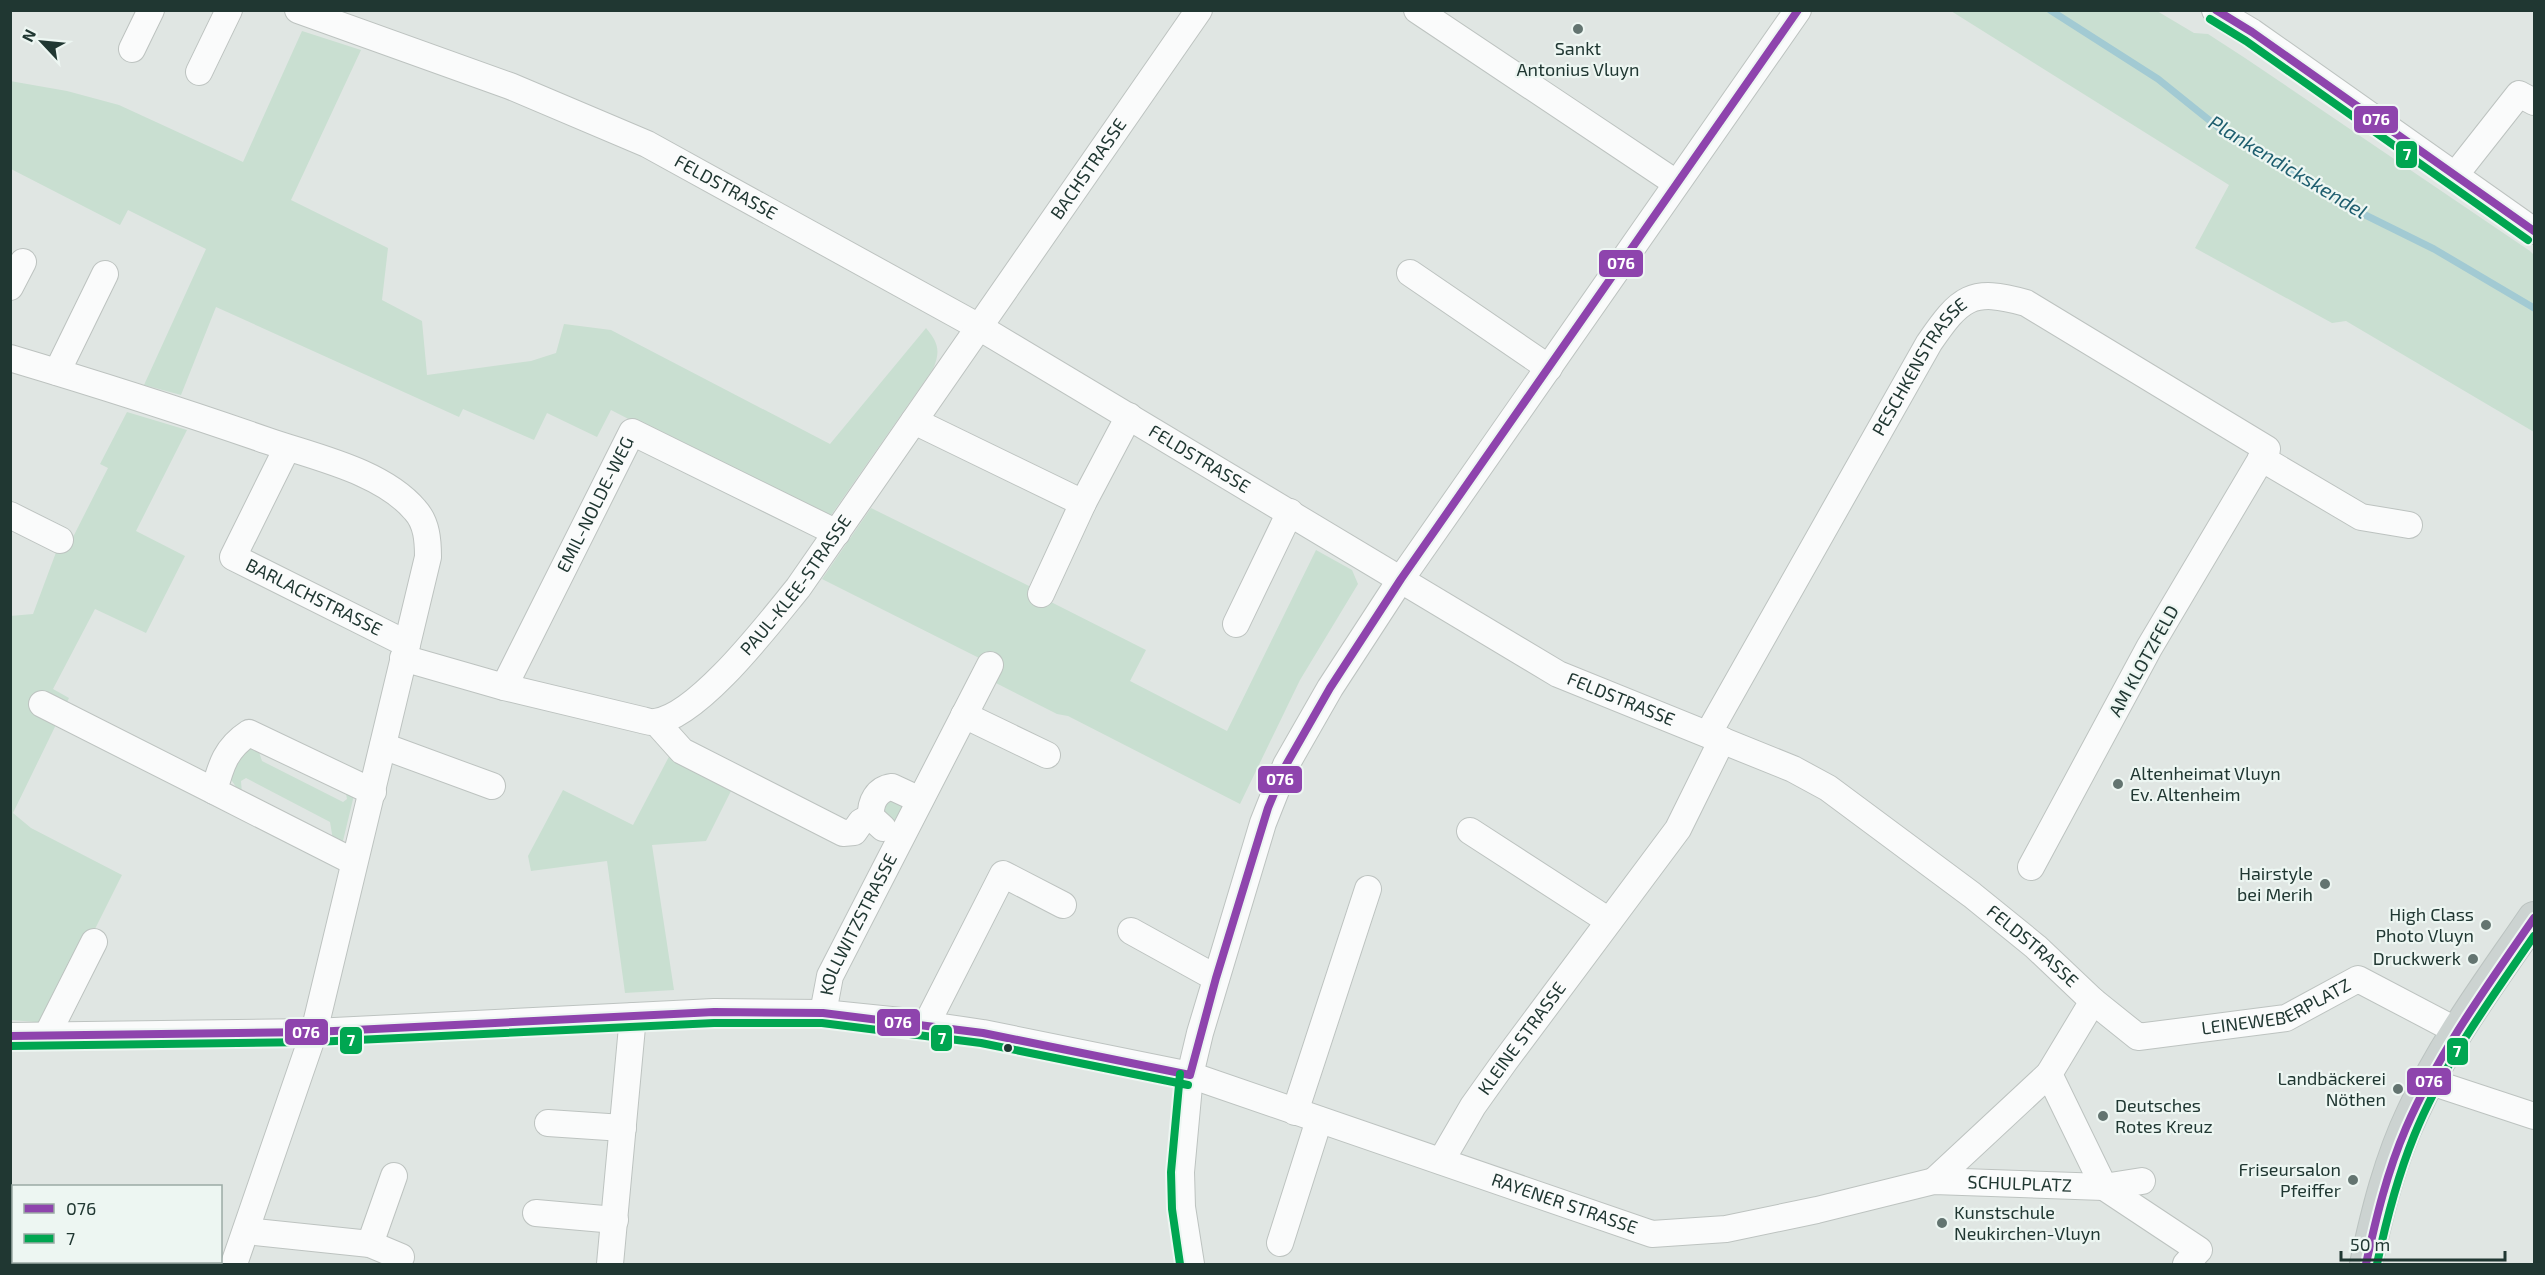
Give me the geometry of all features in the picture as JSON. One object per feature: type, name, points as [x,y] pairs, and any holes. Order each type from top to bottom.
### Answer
[{"type":"main road","points":[[2366,1264],[2385,1221],[2411,1114],[2457,1032],[2535,918]]},
{"type":"street","points":[[132,49],[151,10]]},
{"type":"street","points":[[199,72],[230,10]]},
{"type":"street","name":"FELDSTRASSE","points":[[298,10],[510,86],[647,144],[979,327],[1558,674],[1793,769],[1828,788],[1972,895],[2036,947],[2093,1001]]},
{"type":"street","name":"BACHSTRASSE","points":[[979,327],[1199,10]]},
{"type":"street","points":[[1418,10],[1676,183]]},
{"type":"street","points":[[1191,1264],[1182,1207],[1181,1172],[1190,1075],[1216,978],[1268,808],[1286,765],[1330,688],[1401,579],[1798,10]]},
{"type":"street","points":[[2215,10],[2252,32],[2535,231]]},
{"type":"street","points":[[2456,174],[2519,94],[2535,102]]},
{"type":"street","points":[[10,287],[22,262]]},
{"type":"street","points":[[1410,273],[1549,369]]},
{"type":"street","points":[[57,372],[105,274]]},
{"type":"street","name":"PESCHKENSTRASSE","points":[[1715,737],[1929,343],[1952,309],[1971,298],[1996,294],[2026,303],[2264,453]]},
{"type":"street","name":"PAUL-KLEE-STRASSE","points":[[656,722],[694,704],[764,630],[837,533],[979,327]]},
{"type":"street","name":"BARLACHSTRASSE","points":[[10,358],[151,400],[373,479],[416,510],[424,523],[428,541],[428,557],[314,1032],[234,1264]]},
{"type":"street","name":"FELDSTRASSE","points":[[1041,594],[1083,503],[1129,416]]},
{"type":"street","points":[[914,421],[1083,503]]},
{"type":"street","name":"EMIL-NOLDE-WEG","points":[[504,687],[632,432],[837,533]]},
{"type":"street","name":"BARLACHSTRASSE","points":[[287,448],[233,557],[405,651]]},
{"type":"street","points":[[2264,453],[2361,518],[2409,525]]},
{"type":"street","name":"AM KLOTZFELD","points":[[2031,867],[2149,648],[2264,453]]},
{"type":"street","points":[[1236,624],[1290,512]]},
{"type":"street","points":[[10,515],[60,540]]},
{"type":"street","points":[[405,651],[504,687],[656,722],[682,751],[843,833],[854,832],[861,822],[871,817],[874,799],[886,788],[892,787],[920,800]]},
{"type":"street","name":"KOLLWITZSTRASSE","points":[[824,1013],[830,976],[990,665]]},
{"type":"street","points":[[42,705],[354,862]]},
{"type":"street","points":[[964,715],[1047,755]]},
{"type":"street","points":[[214,791],[219,770],[233,743],[249,733],[373,792]]},
{"type":"street","name":"KLEINE STRASSE","points":[[1441,1161],[1473,1106],[1678,829],[1715,737]]},
{"type":"street","points":[[383,746],[492,786]]},
{"type":"street","name":"KOLLWITZSTRASSE","points":[[871,817],[882,828],[902,837]]},
{"type":"street","points":[[1470,831],[1609,921]]},
{"type":"street","points":[[926,1025],[1003,874],[1064,904]]},
{"type":"street","points":[[1295,1112],[1368,889]]},
{"type":"street","points":[[1131,931],[1216,978]]},
{"type":"street","points":[[46,1037],[94,942]]},
{"type":"street","name":"LEINEWEBERPLATZ","points":[[2093,1001],[2138,1037],[2286,1018],[2358,979],[2457,1032]]},
{"type":"street","name":"SCHULPLATZ","points":[[1934,1181],[2049,1074],[2093,1001]]},
{"type":"street","name":"RAYENER STRASSE","points":[[10,1036],[314,1032],[714,1011],[824,1013],[993,1035],[1190,1075],[1652,1234],[1726,1229],[1817,1210]]},
{"type":"street","points":[[610,1264],[633,1016]]},
{"type":"street","name":"SCHULPLATZ","points":[[2049,1074],[2104,1187]]},
{"type":"street","points":[[2428,1081],[2535,1116]]},
{"type":"street","points":[[1280,1243],[1319,1120]]},
{"type":"street","points":[[548,1123],[623,1128]]},
{"type":"street","points":[[370,1244],[394,1176]]},
{"type":"street","name":"SCHULPLATZ","points":[[1817,1210],[1934,1181],[2104,1187],[2142,1181]]},
{"type":"street","points":[[2104,1187],[2192,1257]]},
{"type":"street","points":[[536,1213],[615,1220]]},
{"type":"street","points":[[246,1231],[370,1244],[401,1257]]},
{"type":"green space","points":[[1951,11],[2157,11],[2194,33],[2208,34],[2530,251],[2534,255],[2534,432],[2346,321],[2332,323],[2195,248],[2229,185]]},
{"type":"green space","points":[[302,31],[361,50],[291,200],[388,248],[382,300],[422,321],[427,375],[531,361],[556,353],[564,324],[611,330],[830,444],[926,328],[937,347],[933,369],[827,521],[611,410],[597,437],[547,413],[534,440],[463,409],[459,417],[216,307],[181,395],[144,385],[206,249],[128,210],[120,225],[11,169],[10,81],[67,91],[119,105],[243,162]]},
{"type":"green space","points":[[127,412],[187,430],[136,531],[185,556],[146,633],[95,609],[53,689],[69,698],[13,813],[31,828],[122,875],[48,1023],[11,1020],[10,616],[33,614],[58,547],[71,541],[108,468],[100,464]]},
{"type":"green space","points":[[871,508],[1033,588],[1049,601],[1146,650],[1130,681],[1227,731],[1316,550],[1352,570],[1358,584],[1300,680],[1240,804],[1068,716],[1057,714],[988,679],[995,666],[822,579]]},
{"type":"green space","points":[[245,746],[257,746],[262,761],[343,802],[347,799],[345,789],[355,791],[342,845],[333,840],[330,822],[246,778],[241,781],[242,794],[240,793],[228,775]]},
{"type":"green space","points":[[673,749],[735,783],[706,841],[652,845],[674,990],[625,993],[607,861],[531,871],[528,856],[563,790],[633,825]]},
{"type":"green space","points":[[886,796],[907,802],[899,821],[892,822],[881,814]]},
{"type":"waterway","name":"Plankendickskendel","points":[[2050,10],[2158,79],[2219,128],[2317,184],[2347,206],[2434,249],[2534,308]]},
{"type":"transit line","name":"076","points":[[1190,1075],[1216,978],[1268,808],[1286,765],[1330,688],[1401,579],[1798,10]]},
{"type":"transit line","name":"076","points":[[2216,10],[2252,32],[2534,231]]},
{"type":"transit line","name":"7","points":[[2210,19],[2246,41],[2528,240]]},
{"type":"transit line","name":"076","points":[[2366,1264],[2388,1178],[2399,1145],[2419,1100],[2465,1020],[2534,918]]},
{"type":"transit line","name":"7","points":[[2377,1264],[2397,1184],[2426,1109],[2468,1033],[2534,936]]},
{"type":"transit line","name":"076","points":[[10,1036],[314,1032],[714,1012],[823,1013],[983,1033],[1190,1075]]},
{"type":"transit line","name":"7","points":[[10,1046],[314,1042],[714,1023],[822,1023],[981,1043],[1188,1085]]},
{"type":"transit line","name":"7","points":[[1180,1074],[1171,1172],[1172,1209],[1180,1264]]},
{"type":"place","name":"Sankt Antonius Vluyn","points":[[1578,29]]},
{"type":"place","name":"Altenheimat Vluyn Ev. Altenheim","points":[[2118,784]]},
{"type":"place","name":"Hairstyle bei Merih","points":[[2325,884]]},
{"type":"place","name":"High Class Photo Vluyn","points":[[2486,925]]},
{"type":"place","name":"Druckwerk","points":[[2473,959]]},
{"type":"place","name":"Landbäckerei Nöthen","points":[[2398,1089]]},
{"type":"place","name":"Deutsches Rotes Kreuz","points":[[2103,1116]]},
{"type":"place","name":"Friseursalon Pfeiffer","points":[[2353,1180]]},
{"type":"place","name":"Kunstschule Neukirchen-Vluyn","points":[[1942,1223]]}]
